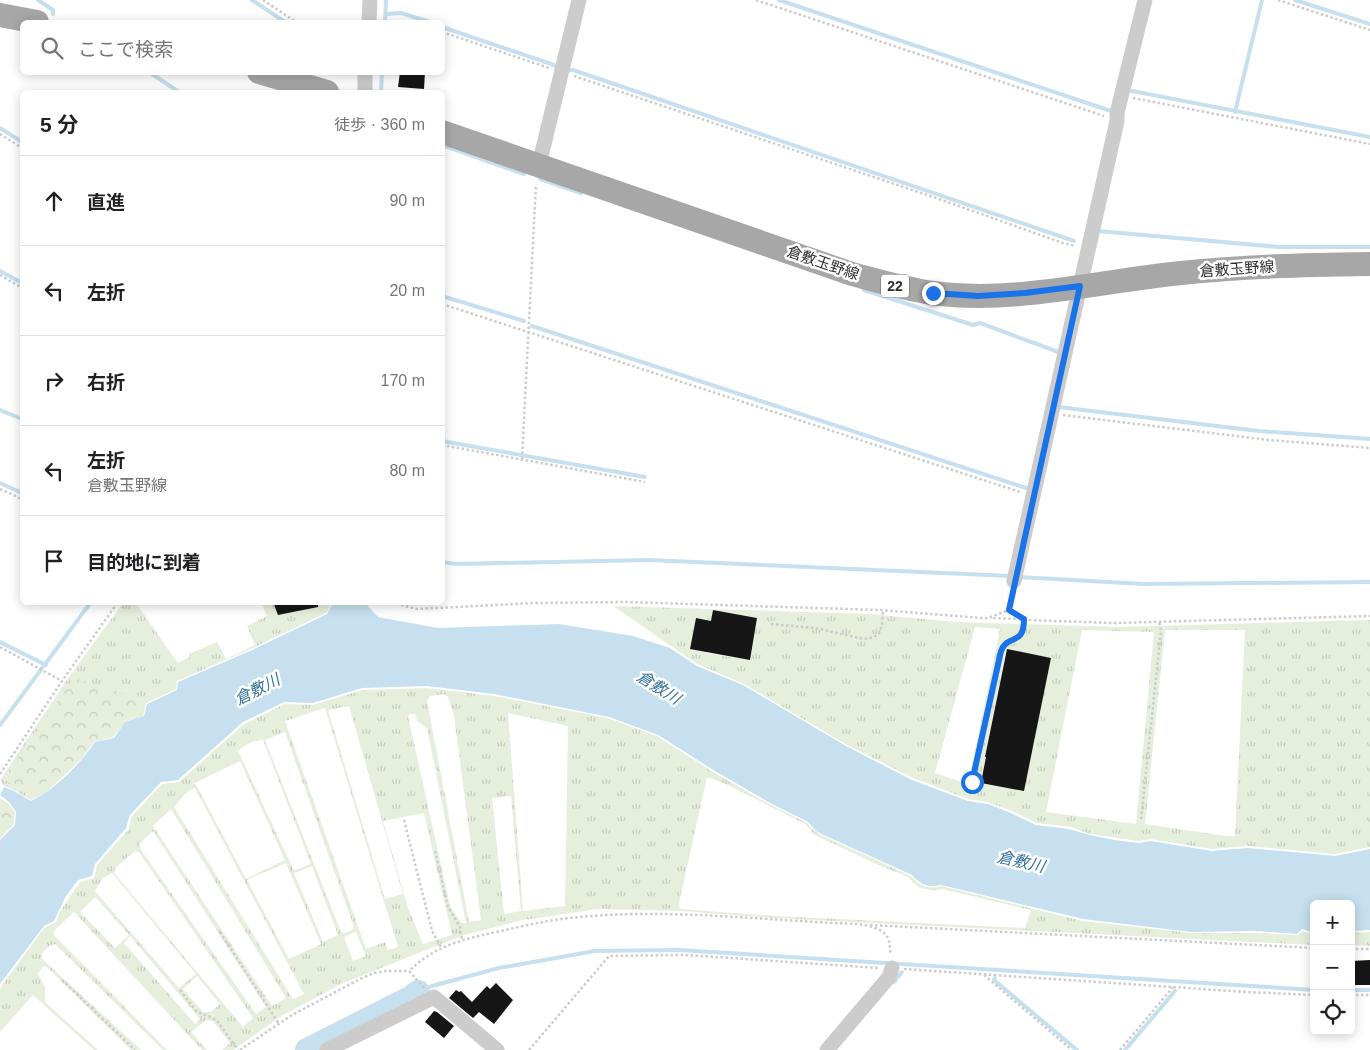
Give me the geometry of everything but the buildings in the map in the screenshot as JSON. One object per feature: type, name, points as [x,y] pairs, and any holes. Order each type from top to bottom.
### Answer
[{"type":"main road","points":[[0,15],[26,20]]},
{"type":"main road","points":[[269,75],[320,90]]},
{"type":"main road","name":"倉敷玉野線","points":[[445,133],[833,267],[891,285],[933,293],[978,296],[1025,293],[1181,272],[1301,265],[1370,264]]},
{"type":"street","points":[[369,20],[370,0]]},
{"type":"street","points":[[539,166],[580,0]]},
{"type":"street","points":[[1015,576],[1117,121],[1117,113],[1145,0]]},
{"type":"street","points":[[365,90],[366,75]]},
{"type":"street","points":[[827,1050],[889,977],[890,964]]},
{"type":"street","points":[[327,1050],[434,997],[497,1050]]},
{"type":"path","points":[[263,0],[293,20]]},
{"type":"path","points":[[756,0],[1101,115],[1108,116],[1117,113]]},
{"type":"path","points":[[1278,0],[1370,30]]},
{"type":"path","points":[[445,33],[1063,243],[1089,248]]},
{"type":"path","points":[[1122,96],[1370,144]]},
{"type":"path","points":[[0,134],[20,147]]},
{"type":"path","points":[[522,458],[536,177],[539,166]]},
{"type":"path","points":[[0,276],[20,287]]},
{"type":"path","points":[[445,305],[1033,497]]},
{"type":"path","points":[[1059,414],[1269,440],[1370,448]]},
{"type":"path","points":[[445,445],[522,458],[645,482]]},
{"type":"path","points":[[0,489],[20,498]]},
{"type":"path","points":[[1009,610],[1015,576]]},
{"type":"path","points":[[404,605],[417,609],[535,602],[626,602],[883,611],[948,617],[1114,623],[1370,616]]},
{"type":"path","points":[[0,774],[116,605]]},
{"type":"path","points":[[988,618],[1009,610]]},
{"type":"path","points":[[1009,610],[1024,619]]},
{"type":"path","points":[[771,624],[815,628],[869,638],[879,633],[882,625],[883,611]]},
{"type":"path","points":[[972,782],[1001,651],[1006,644],[1020,636],[1023,632],[1024,619]]},
{"type":"path","points":[[1141,819],[1161,631],[1159,621]]},
{"type":"path","points":[[0,648],[62,681]]},
{"type":"path","points":[[404,820],[432,931],[441,947]]},
{"type":"path","points":[[435,851],[448,907],[460,927],[462,940]]},
{"type":"path","points":[[180,990],[197,1012],[218,1022],[239,1050],[313,1004],[374,973],[409,971],[441,947],[462,940],[522,926],[577,917],[657,914],[1310,948]]},
{"type":"path","points":[[868,926],[887,935],[890,941],[890,964]]},
{"type":"path","points":[[220,932],[279,1024]]},
{"type":"path","points":[[1355,949],[1370,949]]},
{"type":"path","points":[[409,971],[422,986]]},
{"type":"path","points":[[983,974],[1072,1050]]},
{"type":"path","points":[[62,980],[135,1050]]},
{"type":"path","points":[[1120,1050],[1173,987]]},
{"type":"path","points":[[1355,995],[1370,995]]},
{"type":"green space","points":[[122,605],[137,605],[178,663],[190,657],[189,654],[217,642],[226,659],[255,645],[247,626],[267,616],[262,605],[274,605],[279,615],[300,611],[306,605],[331,605],[326,613],[251,649],[177,681],[176,689],[146,703],[143,716],[125,722],[113,737],[94,742],[83,757],[45,793],[31,800],[4,786],[0,780],[66,681]],"holes":[[[141,707],[140,715],[123,721],[112,735],[93,740]]]},
{"type":"green space","points":[[613,606],[870,614],[956,622],[1118,627],[1370,620],[1370,847],[1335,854],[1247,846],[1211,849],[1150,839],[1138,841],[1090,834],[1071,827],[1037,823],[1012,811],[987,802],[968,799],[913,778],[847,745],[744,684],[697,664]],"holes":[[[713,610],[757,618],[750,660],[706,653]],[[696,618],[709,620],[703,651],[690,649]],[[975,627],[1000,629],[968,784],[935,773]],[[1082,630],[1154,632],[1136,824],[1046,812]],[[1165,630],[1245,630],[1235,836],[1145,824]],[[1006,650],[1051,658],[1029,766],[985,757]]]},
{"type":"green space","points":[[74,678],[122,693],[141,707],[140,715],[123,721],[112,735],[93,740],[82,756],[57,777],[36,786],[18,787],[3,779]]},
{"type":"green space","points":[[427,688],[495,696],[608,718],[657,736],[713,772],[807,823],[817,833],[911,876],[924,886],[932,888],[941,886],[1083,921],[1191,933],[1298,935],[1302,931],[1310,934],[1310,945],[774,918],[682,911],[598,909],[523,920],[464,935],[341,984],[283,1015],[233,1050],[222,1050],[230,1043],[213,1021],[206,1020],[191,1032],[207,1050],[202,1050],[74,912],[54,931],[54,935],[167,1050],[163,1050],[55,944],[49,946],[42,953],[42,959],[141,1050],[131,1050],[46,966],[42,967],[38,974],[45,987],[45,1002],[98,1050],[94,1050],[33,995],[0,1032],[0,988],[44,928],[56,922],[59,913],[80,882],[94,878],[97,865],[129,829],[131,817],[162,784],[179,782],[244,724],[285,704],[313,705],[362,690]],"holes":[[[444,694],[448,697],[454,716],[481,920],[469,922],[427,701],[430,696]],[[349,706],[403,894],[385,899],[328,710]],[[325,708],[398,947],[388,950],[385,942],[366,949],[285,721]],[[508,713],[568,726],[565,906],[523,911]],[[410,714],[415,714],[417,721],[427,728],[466,923],[461,923],[450,906],[408,716]],[[285,732],[354,927],[348,932],[341,932],[265,740]],[[263,740],[311,864],[294,871],[238,751],[243,746]],[[240,761],[285,860],[246,879],[195,783]],[[707,777],[728,785],[805,824],[815,835],[908,877],[918,887],[934,891],[942,889],[1031,910],[1025,928],[774,916],[680,909],[679,903]],[[195,788],[304,994],[293,999],[174,807],[185,794]],[[511,796],[521,911],[504,914],[492,798]],[[171,809],[286,998],[272,1006],[153,826]],[[424,813],[452,935],[423,944],[408,908],[383,821]],[[153,831],[266,1007],[256,1014],[141,850],[139,844]],[[135,851],[139,852],[253,1018],[243,1027],[114,873],[115,868]],[[286,863],[321,944],[289,959],[247,880]],[[312,866],[338,935],[323,942],[294,873]],[[112,873],[196,974],[179,988],[95,891],[103,878]],[[95,897],[129,935],[115,948],[80,912]],[[356,932],[366,956],[353,961],[344,937]],[[130,936],[200,1019],[195,1024],[124,943]],[[197,976],[220,1004],[211,1012],[203,1012],[183,989]]]},
{"type":"green space","points":[[0,798],[8,803],[15,812],[14,824],[0,839]]},
{"type":"green space","points":[[1370,932],[1370,946],[1355,945],[1355,933]]},
{"type":"water","name":"倉敷川","points":[[332,605],[367,605],[378,617],[438,628],[559,624],[633,636],[670,648],[697,666],[743,685],[846,746],[912,780],[968,801],[988,804],[1036,825],[1069,829],[1115,840],[1138,843],[1151,841],[1212,851],[1248,848],[1335,856],[1370,849],[1370,930],[1355,931],[1355,900],[1310,900],[1310,932],[1302,929],[1297,934],[1257,931],[1191,932],[1083,919],[941,885],[928,886],[918,881],[912,875],[817,832],[808,822],[770,803],[658,735],[609,717],[494,694],[427,686],[362,688],[313,703],[284,702],[243,722],[178,780],[161,782],[130,815],[126,828],[95,864],[92,876],[78,880],[66,896],[54,921],[44,926],[0,984],[0,840],[15,825],[16,812],[9,802],[0,795],[4,787],[31,801],[41,796],[66,776],[95,742],[114,738],[125,722],[144,716],[147,704],[177,690],[178,682],[252,650],[327,614]]},
{"type":"waterway","points":[[38,0],[53,10],[53,14]]},
{"type":"waterway","points":[[252,0],[282,20]]},
{"type":"waterway","points":[[385,20],[386,0]]},
{"type":"waterway","points":[[779,0],[1111,111]]},
{"type":"waterway","points":[[1235,112],[1262,0]]},
{"type":"waterway","points":[[1295,0],[1370,24]]},
{"type":"waterway","points":[[386,14],[401,13],[424,20]]},
{"type":"waterway","points":[[445,28],[554,65],[558,69]]},
{"type":"waterway","points":[[565,71],[573,70],[1074,241]]},
{"type":"waterway","points":[[154,75],[176,90]]},
{"type":"waterway","points":[[381,90],[382,75]]},
{"type":"waterway","points":[[1127,90],[1370,137]]},
{"type":"waterway","points":[[0,128],[20,141]]},
{"type":"waterway","points":[[445,146],[524,174]]},
{"type":"waterway","points":[[540,179],[581,193]]},
{"type":"waterway","points":[[1098,231],[1279,247],[1370,247]]},
{"type":"waterway","points":[[0,271],[20,282]]},
{"type":"waterway","points":[[864,290],[973,325],[980,323],[1061,353]]},
{"type":"waterway","points":[[445,297],[524,321]]},
{"type":"waterway","points":[[532,326],[1026,488]]},
{"type":"waterway","points":[[1058,407],[1259,431],[1370,439]]},
{"type":"waterway","points":[[0,410],[20,418]]},
{"type":"waterway","points":[[445,442],[645,477]]},
{"type":"waterway","points":[[0,483],[20,492]]},
{"type":"waterway","points":[[445,562],[456,564],[648,560],[1011,576]]},
{"type":"waterway","points":[[1018,577],[1144,584],[1370,582]]},
{"type":"waterway","points":[[0,725],[89,605]]},
{"type":"waterway","points":[[0,642],[46,665]]},
{"type":"waterway","points":[[418,992],[432,986],[499,968],[595,951],[680,950],[1310,990]]},
{"type":"waterway","points":[[894,982],[902,972]]},
{"type":"waterway","points":[[995,978],[994,980],[1077,1050]]},
{"type":"waterway","points":[[1355,990],[1370,990]]},
{"type":"waterway","points":[[1125,1050],[1175,991]]},
{"type":"waterway","points":[[307,1050],[410,998],[418,992]]},
{"type":"route","points":[[933,293],[978,296],[1025,293],[1080,286],[1009,610],[1024,619],[1023,632],[1020,636],[1003,646],[1001,651],[979,758],[972,782]]}]
